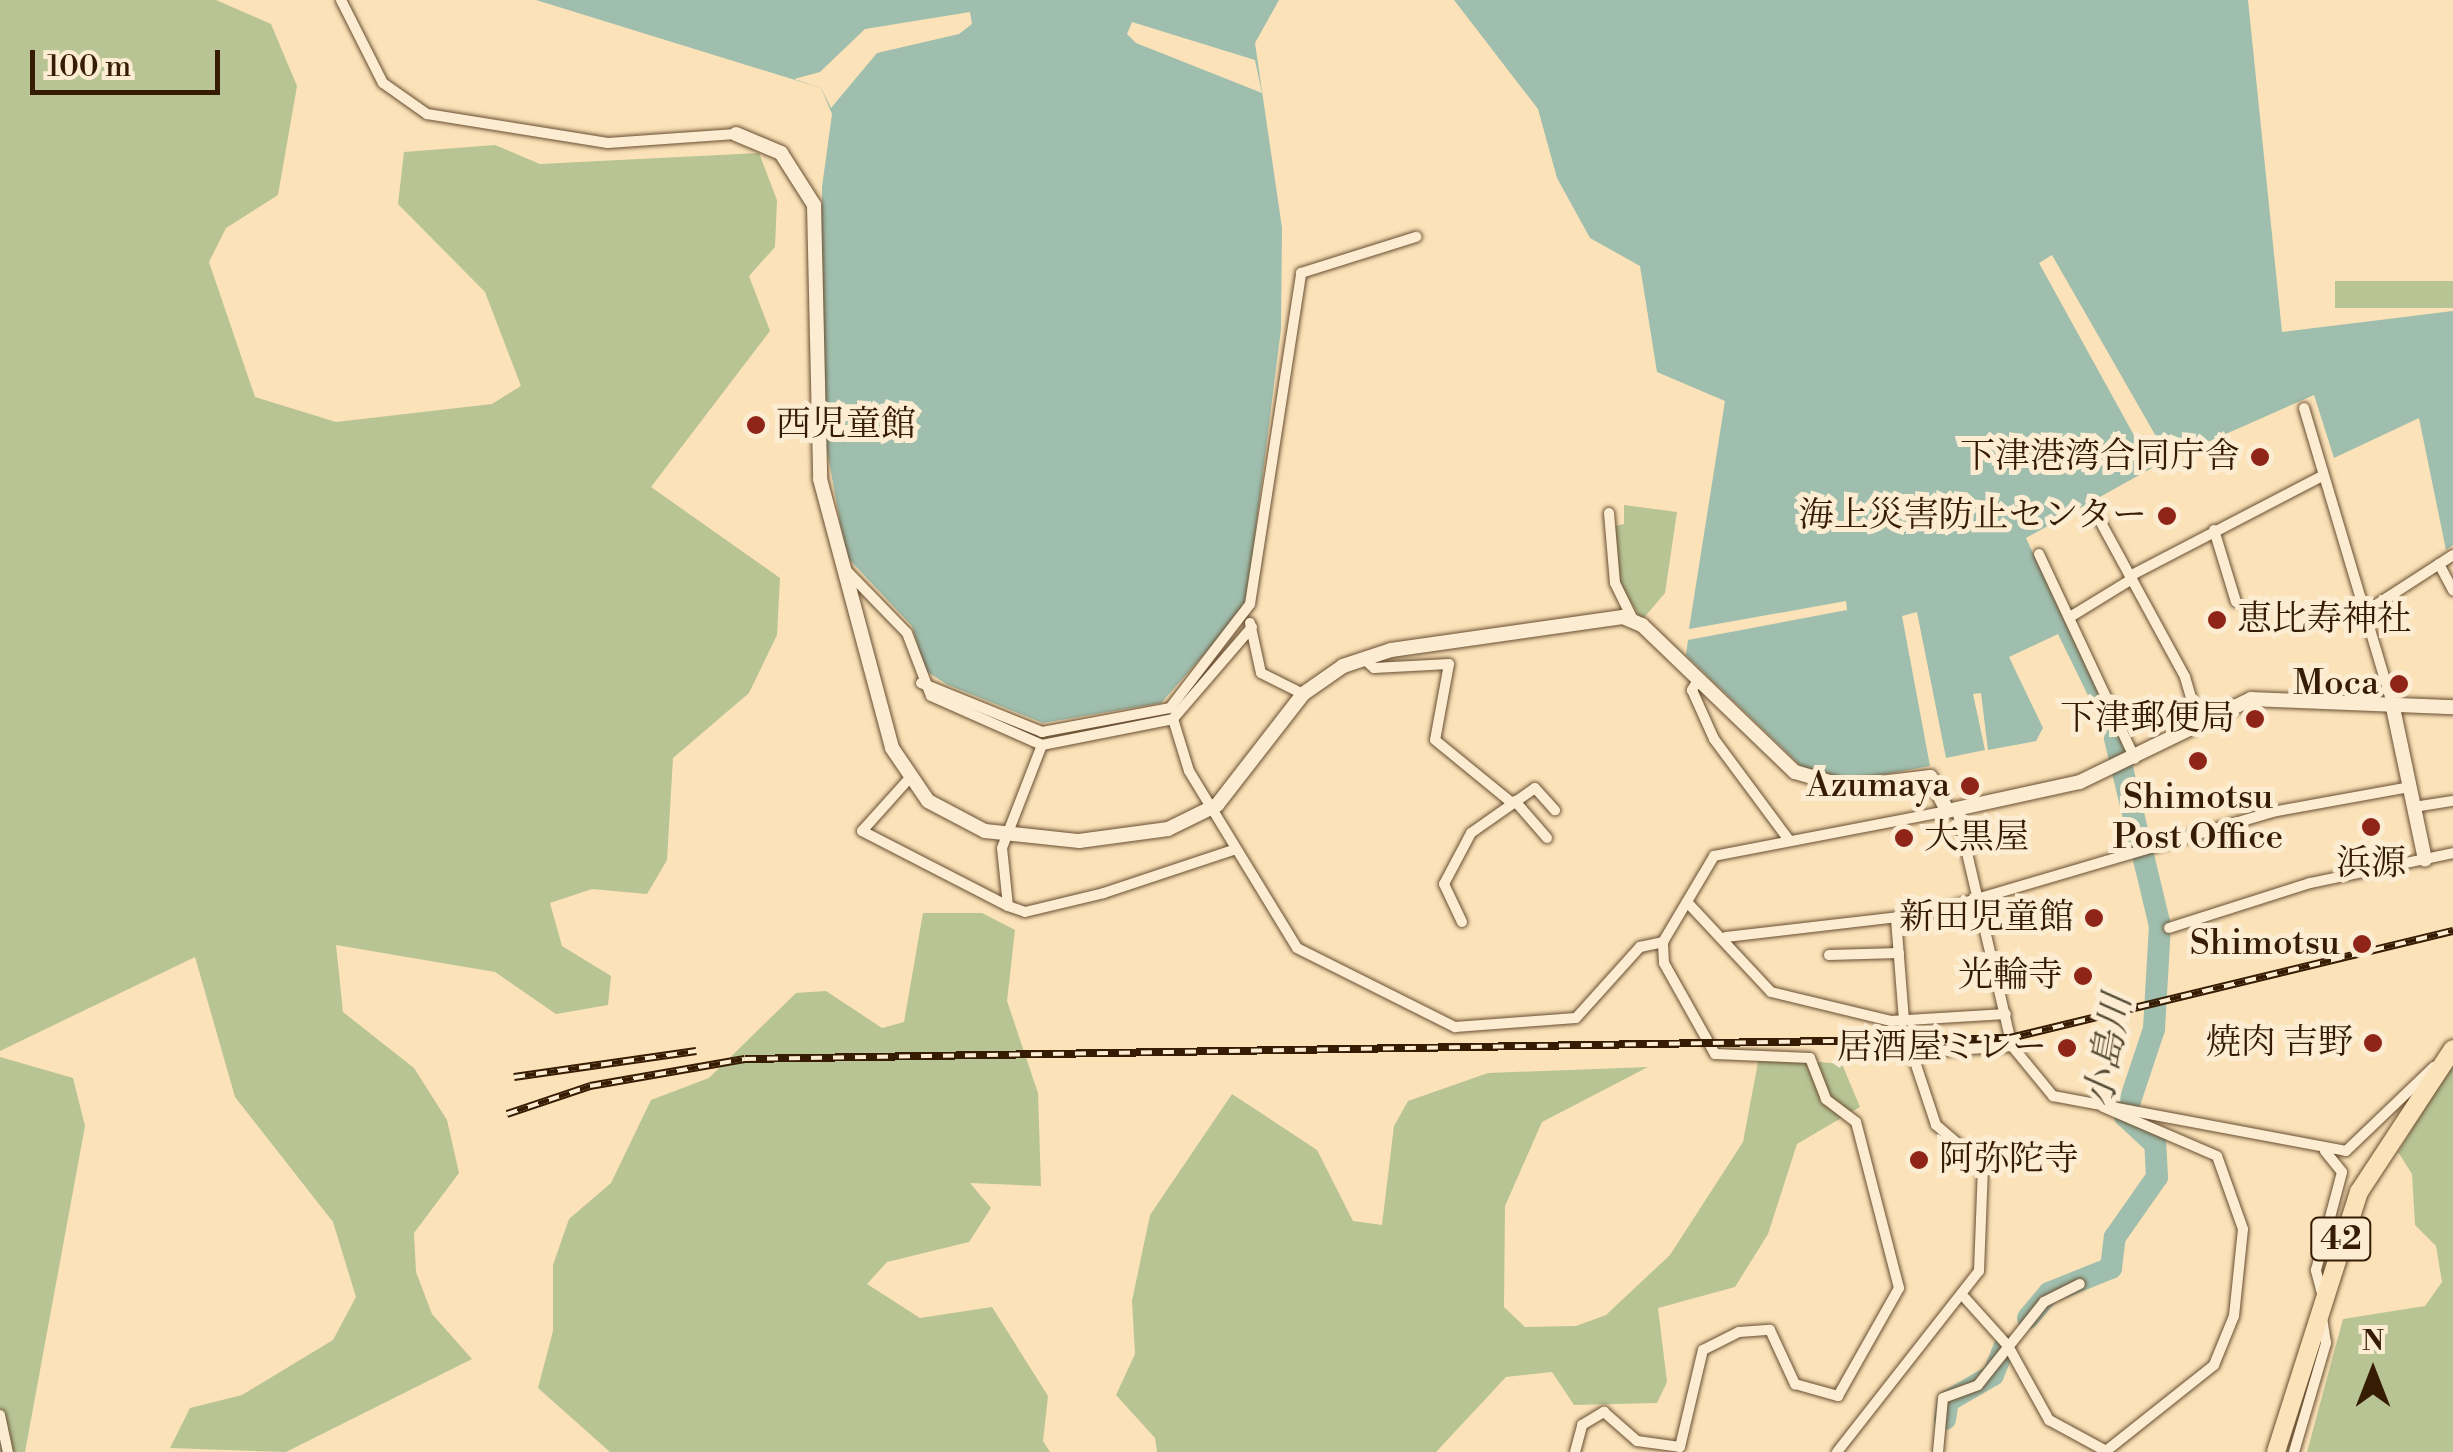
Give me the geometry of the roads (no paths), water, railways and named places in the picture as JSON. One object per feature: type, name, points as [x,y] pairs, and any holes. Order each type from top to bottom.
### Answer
[{"type":"highway","name":"42","points":[[2276,1452],[2323,1297],[2369,1171],[2448,1054]]},
{"type":"main road","points":[[736,134],[781,153],[814,204],[814,432],[839,565],[907,781],[960,822],[1008,836],[1124,839],[1217,804],[1303,694],[1363,658],[1632,618],[1794,772],[1848,787],[1930,777],[1952,811],[2129,762],[2258,698],[2453,707]]},
{"type":"main road","points":[[2392,704],[2425,860]]},
{"type":"street","points":[[341,0],[382,83],[427,114],[608,143],[736,134]]},
{"type":"street","points":[[1303,694],[1261,672],[1249,622],[1302,274],[1416,237]]},
{"type":"street","points":[[2304,408],[2392,704]]},
{"type":"street","points":[[2070,617],[2214,530],[2322,476]]},
{"type":"street","points":[[1609,514],[1615,584],[1632,618]]},
{"type":"street","points":[[2099,519],[2185,677],[2199,725]]},
{"type":"street","points":[[2214,530],[2236,602]]},
{"type":"street","points":[[2038,554],[2070,617],[2129,762]]},
{"type":"street","points":[[2365,612],[2446,559],[2453,590]]},
{"type":"street","points":[[839,565],[907,633],[921,683],[931,696],[1042,745],[1173,719],[1249,622]]},
{"type":"street","points":[[921,683],[1042,732],[1170,708],[1249,622]]},
{"type":"street","points":[[1363,658],[1374,668],[1449,664],[1435,740],[1514,802],[1546,838]]},
{"type":"street","points":[[1698,680],[1692,690],[1714,739],[1789,840]]},
{"type":"street","points":[[1173,719],[1189,770],[1217,804],[1236,848],[1297,948],[1456,1027],[1562,1025],[1626,972],[1640,947],[1663,942]]},
{"type":"street","points":[[1008,906],[1008,836],[1042,745]]},
{"type":"street","points":[[907,781],[862,831],[1025,912],[1104,893],[1236,848]]},
{"type":"street","points":[[1726,937],[1896,919],[1980,902],[2272,812],[2410,787]]},
{"type":"street","points":[[1462,922],[1444,896],[1449,866],[1477,826],[1537,788],[1554,810]]},
{"type":"street","points":[[2414,807],[2453,802]]},
{"type":"street","points":[[1575,1452],[1582,1425],[1604,1412],[1637,1441],[1680,1447],[1703,1350],[1739,1332],[1770,1330],[1795,1384],[1838,1396],[1899,1288],[1856,1122],[1826,1099],[1810,1058],[1715,1054],[1664,963],[1663,942],[1686,902],[1702,862],[1789,840],[1952,811],[1980,902],[2012,1046],[2041,1088],[2103,1108],[2217,1156],[2243,1229],[2227,1340],[2208,1370],[2106,1451],[2048,1420],[2008,1346],[1964,1298]]},
{"type":"street","points":[[2169,928],[2453,854]]},
{"type":"street","points":[[1686,902],[1726,937],[1771,992],[1904,1021],[2006,1014]]},
{"type":"street","points":[[1896,919],[1904,1021]]},
{"type":"street","points":[[1829,955],[1899,953]]},
{"type":"street","points":[[1837,1452],[1888,1377],[1964,1298],[1980,1271],[1983,1166],[1936,1125],[1912,1053],[2012,1046]]},
{"type":"street","points":[[2103,1108],[2316,1145],[2359,1144],[2448,1054]]},
{"type":"street","points":[[2294,1452],[2326,1344],[2323,1297],[2316,1270],[2342,1172],[2316,1145]]},
{"type":"street","points":[[1938,1452],[1941,1402],[1978,1385],[2048,1299],[2080,1284]]},
{"type":"street","points":[[0,1415],[8,1452]]},
{"type":"waterway","name":"小島川","points":[[2028,1318],[2049,1293],[2111,1268],[2115,1237],[2157,1177],[2155,1144],[2125,1116],[2154,1029],[2160,926],[2115,738]]},
{"type":"waterway","points":[[1945,1419],[1948,1401],[1993,1375],[2005,1346]]},
{"type":"railway","points":[[507,1114],[590,1086],[745,1059],[2010,1038],[2453,931]]},
{"type":"railway","points":[[514,1077],[696,1051]]},
{"type":"place","name":"西児童館","points":[[756,425]]},
{"type":"place","name":"下津港湾合同庁舎","points":[[2260,457]]},
{"type":"place","name":"海上災害防止センター","points":[[2167,516]]},
{"type":"place","name":"恵比寿神社","points":[[2217,620]]},
{"type":"place","name":"Moca","points":[[2399,684]]},
{"type":"place","name":"下津郵便局","points":[[2255,719]]},
{"type":"place","name":"Shimotsu Post Office","points":[[2198,761]]},
{"type":"place","name":"Azumaya","points":[[1970,786]]},
{"type":"place","name":"浜源","points":[[2371,827]]},
{"type":"place","name":"大黒屋","points":[[1904,838]]},
{"type":"place","name":"新田児童館","points":[[2094,918]]},
{"type":"place","name":"Shimotsu","points":[[2362,944]]},
{"type":"place","name":"光輪寺","points":[[2083,976]]},
{"type":"place","name":"焼肉 吉野","points":[[2373,1043]]},
{"type":"place","name":"居酒屋ミレー","points":[[2067,1048]]},
{"type":"place","name":"阿弥陀寺","points":[[1919,1160]]}]
